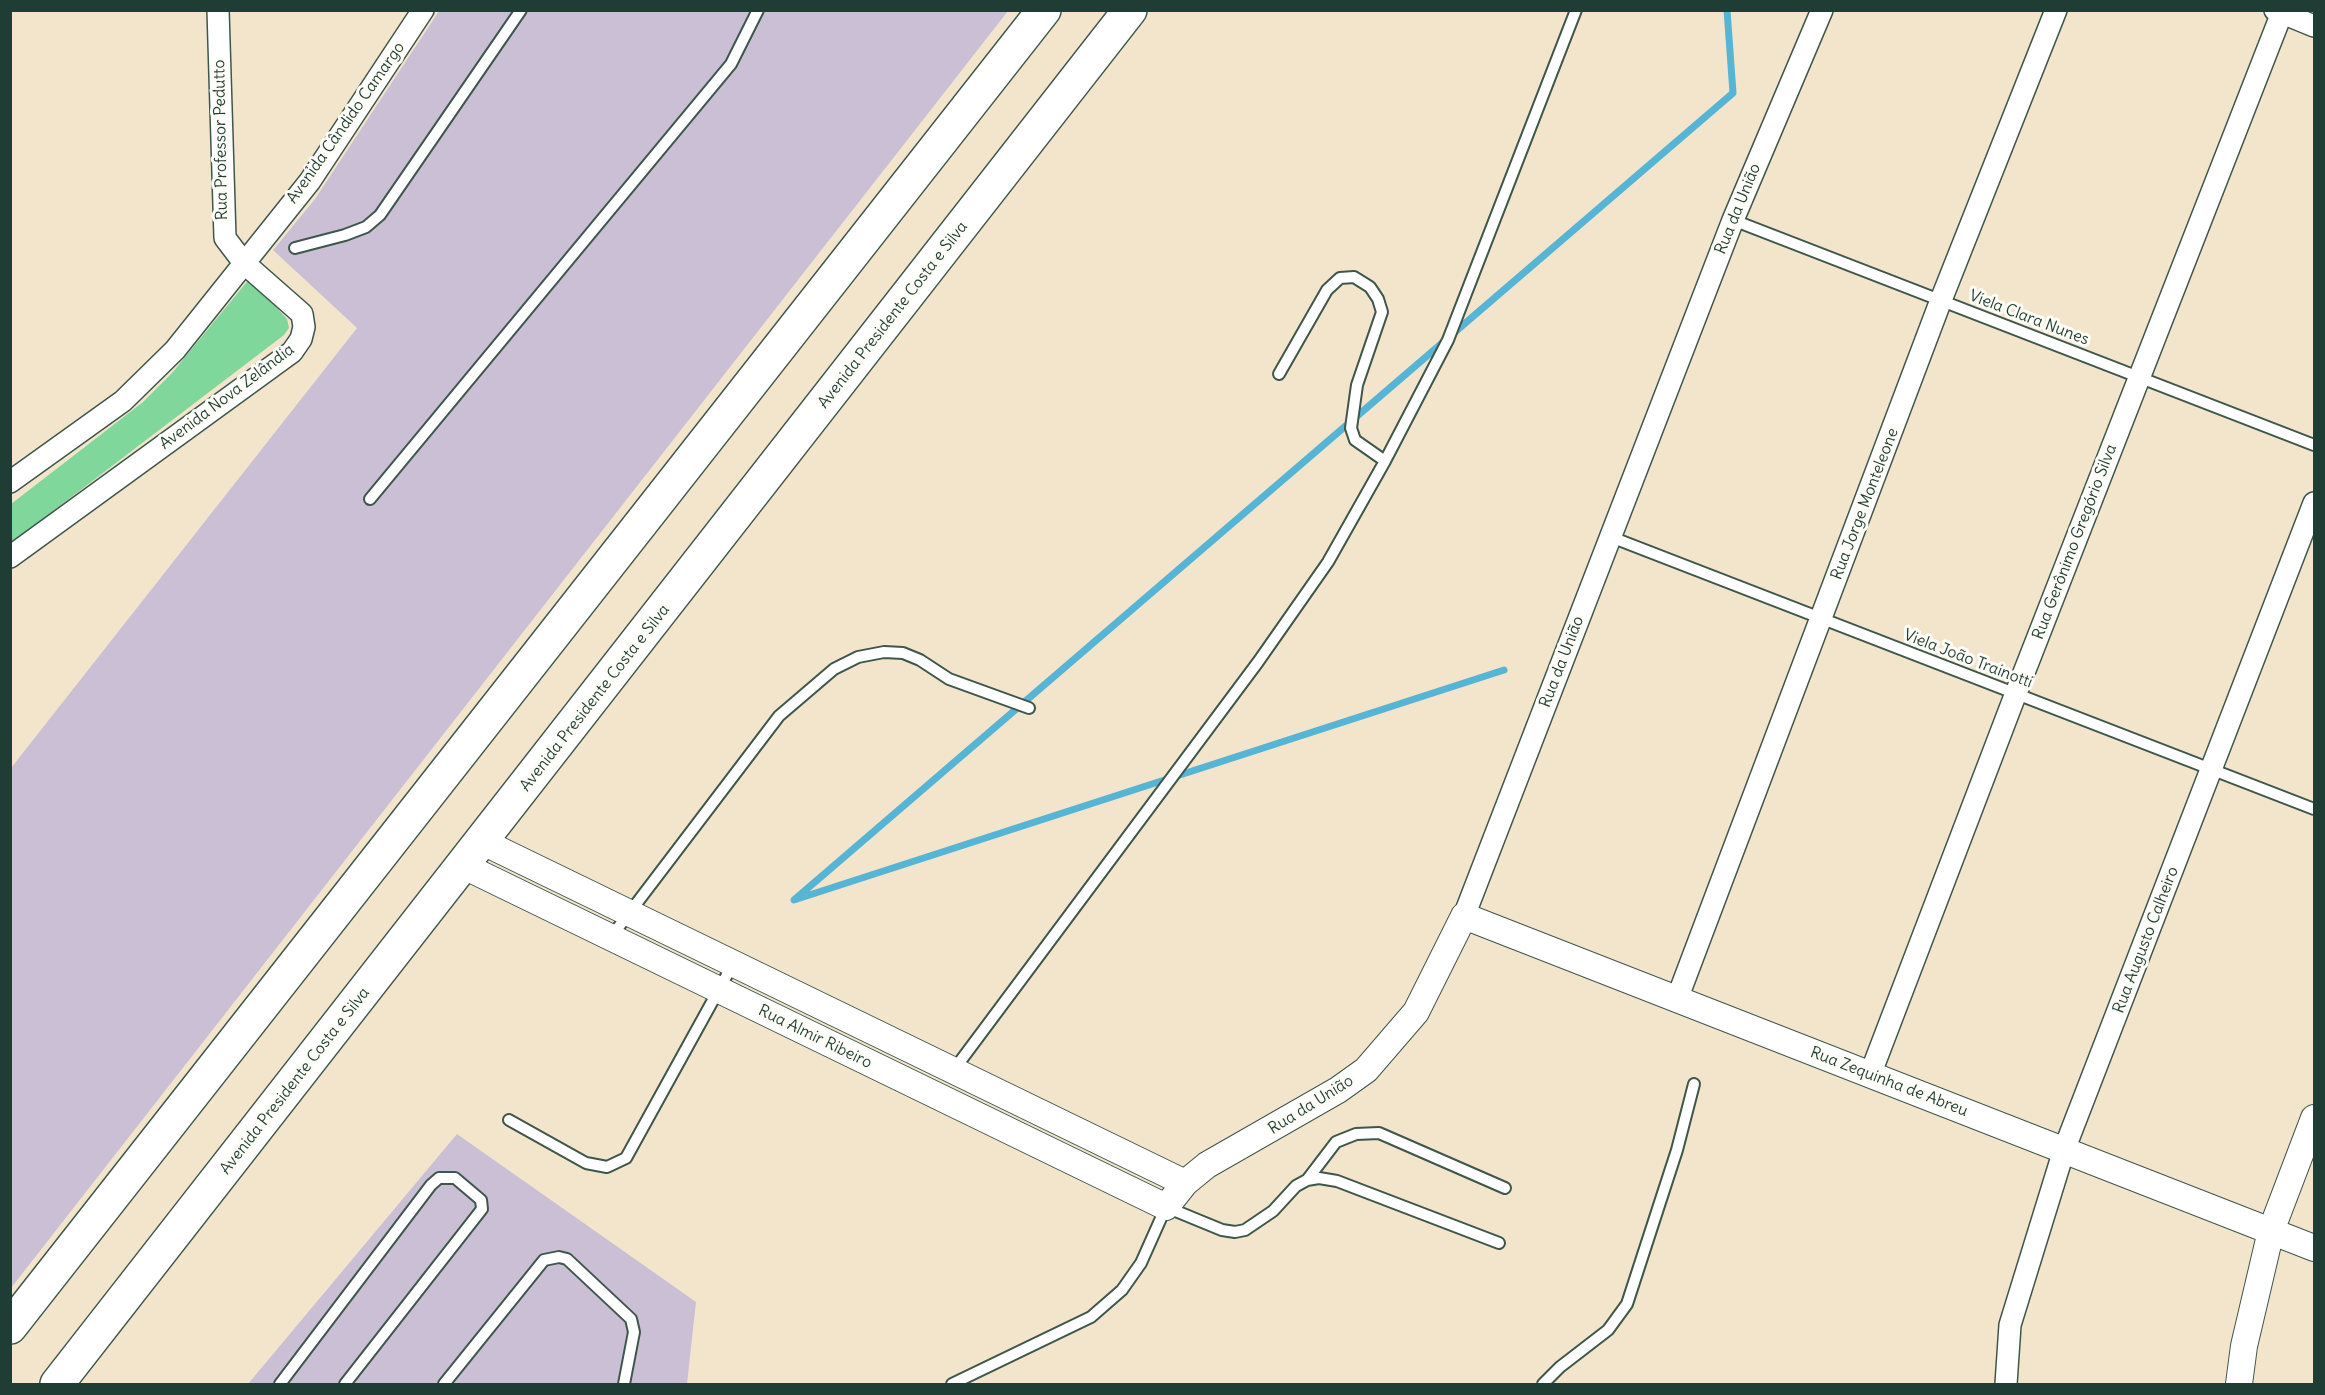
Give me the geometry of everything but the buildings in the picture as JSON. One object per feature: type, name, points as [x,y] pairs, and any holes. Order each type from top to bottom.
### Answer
[{"type":"highway","points":[[10,1327],[1044,10]]},
{"type":"highway","name":"Avenida Presidente Costa e Silva","points":[[57,1384],[1130,10]]},
{"type":"street","name":"Rua Professor Pedutto","points":[[218,10],[222,226],[230,248],[244,263]]},
{"type":"street","name":"Avenida Cândido Camargo","points":[[244,263],[310,181],[423,10]]},
{"type":"street","name":"Rua da União","points":[[1166,1207],[1185,1183],[1207,1165],[1329,1095],[1366,1070],[1416,1012],[1464,916],[1733,220],[1822,10]]},
{"type":"street","name":"Rua Jorge Monteleone","points":[[1677,999],[1941,300],[2055,10]]},
{"type":"street","points":[[2280,11],[2314,26]]},
{"type":"street","name":"Rua Gerônimo Gregório Silva","points":[[1870,1075],[2280,11]]},
{"type":"street","points":[[10,483],[123,401],[150,377],[175,350],[244,263]]},
{"type":"street","name":"Avenida Nova Zelândia","points":[[10,557],[292,352],[301,339],[304,327],[302,314],[244,263]]},
{"type":"street","name":"Rua Augusto Calheiro","points":[[2006,1384],[2010,1325],[2064,1150],[2314,502]]},
{"type":"street","name":"Rua Almir Ribeiro","points":[[473,854],[628,913],[1185,1183]]},
{"type":"street","name":"Rua Almir Ribeiro","points":[[473,854],[611,938],[1166,1207]]},
{"type":"street","name":"Rua Zequinha de Abreu","points":[[1464,916],[2314,1248]]},
{"type":"street","points":[[2239,1384],[2244,1346],[2271,1231],[2314,1118]]},
{"type":"lane","points":[[295,248],[366,227],[380,215],[521,10]]},
{"type":"lane","points":[[370,499],[731,64],[758,10]]},
{"type":"lane","points":[[953,1071],[1258,662],[1328,562],[1385,461],[1448,340],[1576,10]]},
{"type":"lane","name":"Viela Clara Nunes","points":[[1733,220],[2314,445]]},
{"type":"lane","points":[[1279,374],[1327,290],[1340,278],[1354,277],[1370,288],[1378,299],[1382,312],[1357,385],[1351,428],[1355,440],[1385,461]]},
{"type":"lane","name":"Viela João Trainotti","points":[[1611,537],[2314,808]]},
{"type":"lane","points":[[611,938],[779,717],[834,669],[858,657],[884,652],[903,653],[920,660],[949,679],[1029,708]]},
{"type":"lane","points":[[509,1120],[586,1163],[607,1167],[626,1158],[733,964]]},
{"type":"lane","points":[[1543,1384],[1560,1367],[1608,1330],[1627,1304],[1677,1150],[1694,1084]]},
{"type":"lane","points":[[952,1384],[1091,1317],[1122,1290],[1141,1263],[1166,1207],[1222,1230],[1235,1232],[1245,1230],[1273,1211],[1296,1186],[1307,1180],[1336,1142],[1356,1134],[1379,1133],[1505,1188]]},
{"type":"lane","points":[[280,1384],[431,1185],[439,1178],[455,1178],[482,1200],[482,1209],[345,1384]]},
{"type":"lane","points":[[1307,1180],[1337,1181],[1499,1243]]},
{"type":"lane","points":[[444,1384],[544,1260],[550,1257],[567,1259],[631,1318],[634,1332],[624,1384]]},
{"type":"shaded area","points":[[439,11],[1008,11],[11,1288],[11,768],[357,328],[273,250],[315,199]]},
{"type":"shaded area","points":[[457,1134],[696,1302],[687,1384],[248,1384]]},
{"type":"green space","points":[[250,278],[287,319],[289,328],[284,335],[11,543],[11,504],[143,402],[172,373]]},
{"type":"waterway","points":[[1504,670],[794,900],[1733,93],[1727,10]]}]
